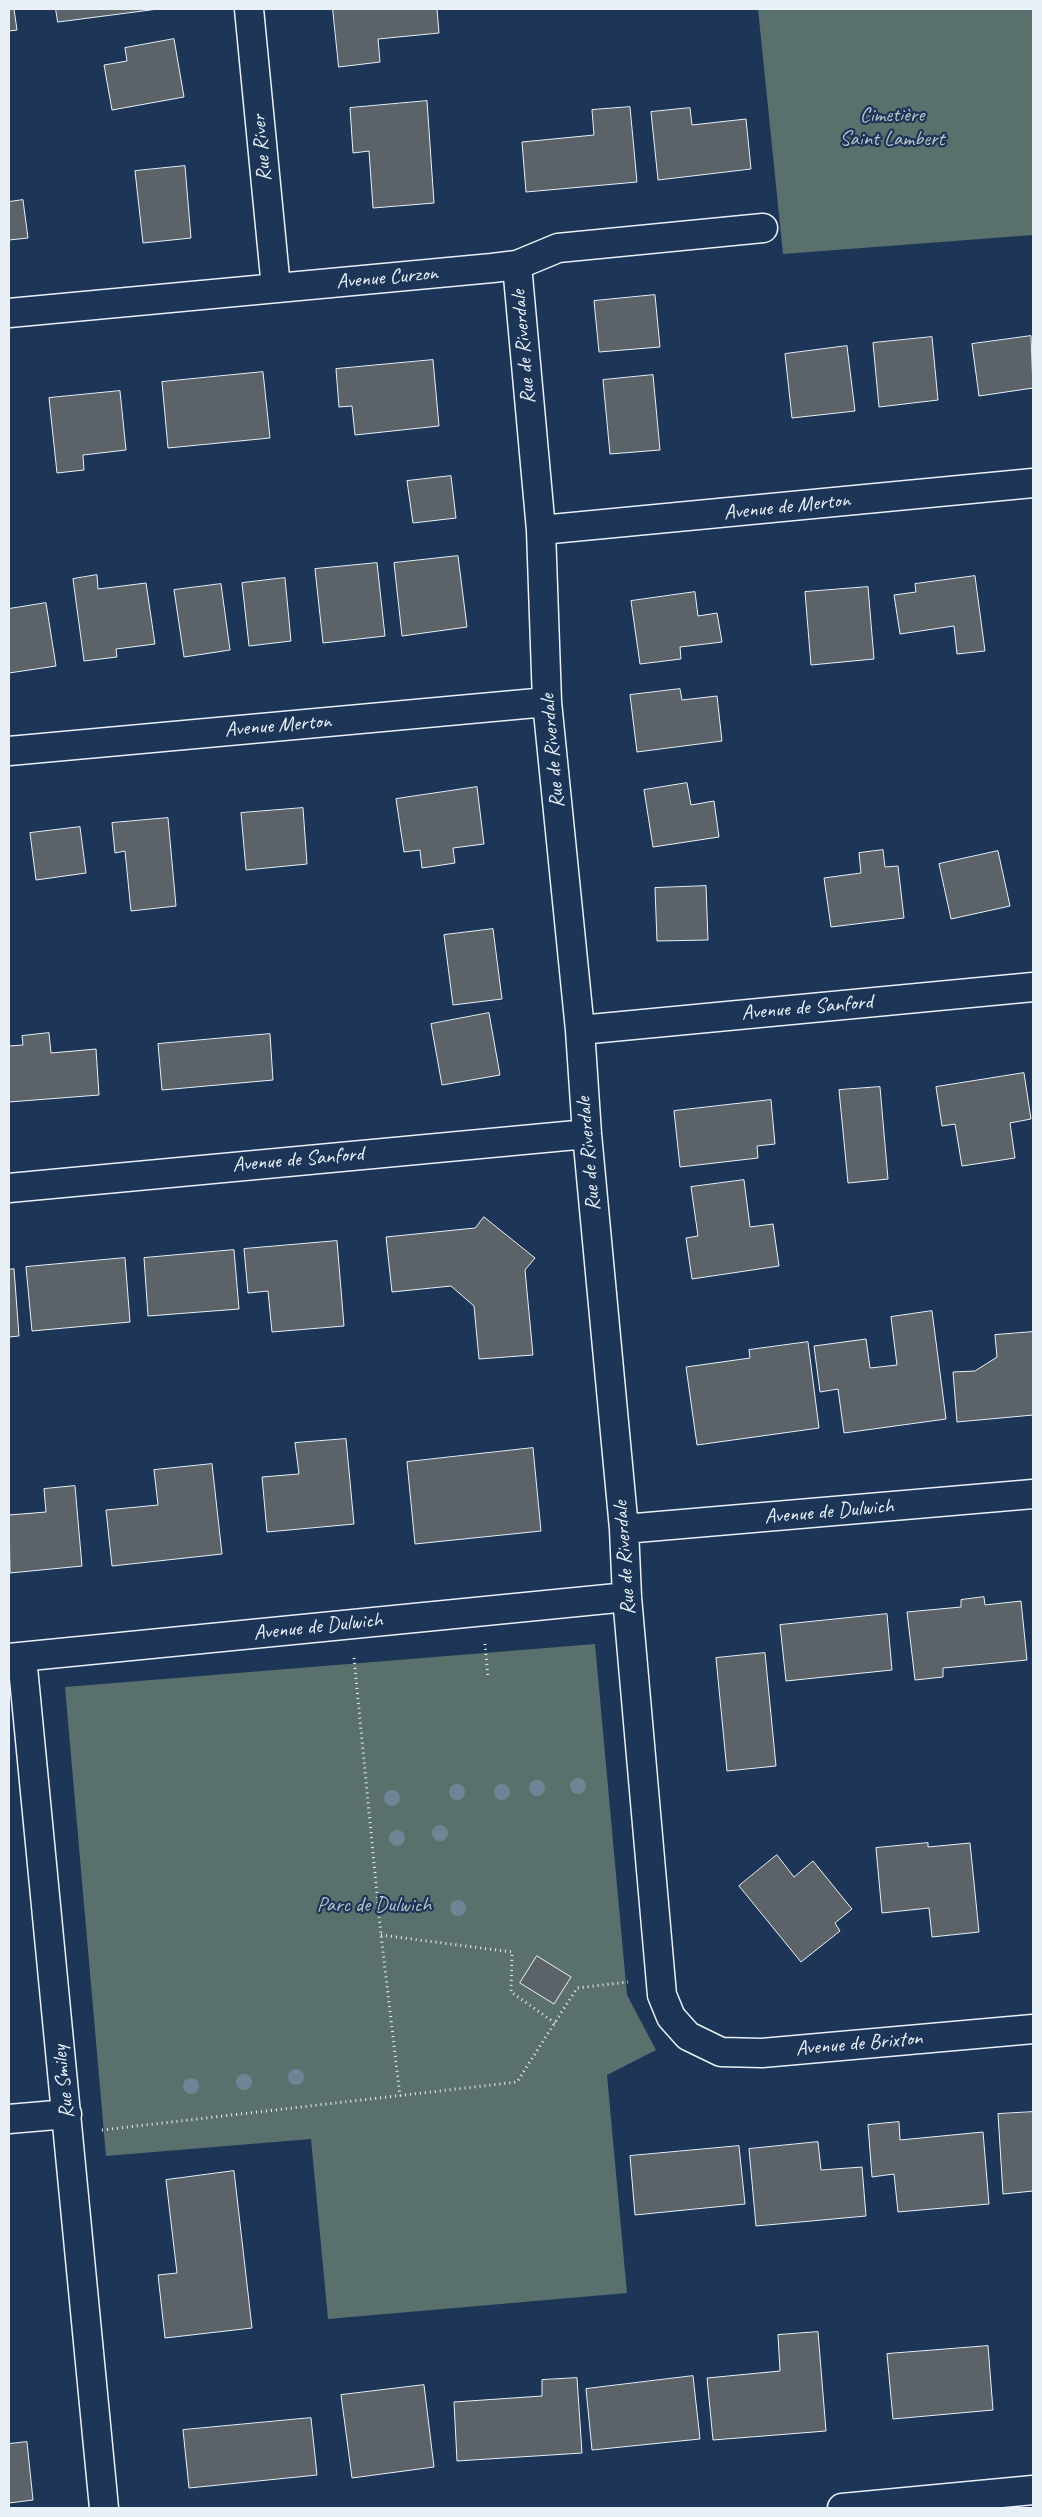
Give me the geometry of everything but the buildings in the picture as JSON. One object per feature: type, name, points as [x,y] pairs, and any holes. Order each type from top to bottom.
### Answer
[{"type":"street","name":"Rue River","points":[[249,9],[276,288]]},
{"type":"street","name":"Avenue Curzon","points":[[9,313],[517,265],[558,248],[763,228]]},
{"type":"street","name":"Rue de Riverdale","points":[[517,265],[541,530],[547,702],[580,1030],[587,1134],[624,1529],[627,1597],[662,1995],[671,2016],[688,2036]]},
{"type":"street","name":"Avenue de Merton","points":[[541,530],[1033,483]]},
{"type":"street","name":"Avenue Merton","points":[[9,751],[547,702]]},
{"type":"street","name":"Avenue de Sanford","points":[[580,1030],[1033,987]]},
{"type":"street","name":"Avenue de Sanford","points":[[9,1188],[587,1134]]},
{"type":"street","name":"Avenue de Dulwich","points":[[624,1529],[1033,1494]]},
{"type":"street","name":"Avenue de Dulwich","points":[[15,1657],[627,1597]]},
{"type":"street","name":"Rue Smiley","points":[[15,1657],[67,2114],[104,2508]]},
{"type":"street","name":"Avenue de Brixton","points":[[688,2036],[721,2052],[762,2053],[1033,2029]]},
{"type":"street","points":[[9,2119],[67,2114]]},
{"type":"street","points":[[842,2508],[1033,2490]]},
{"type":"path","points":[[484,1638],[488,1677]]},
{"type":"path","points":[[353,1650],[380,1935],[400,2096]]},
{"type":"path","points":[[380,1935],[512,1952],[511,1992],[555,2023]]},
{"type":"path","points":[[101,2131],[517,2082],[577,1988],[630,1981]]},
{"type":"green space","name":"Cimetière Saint Lambert","points":[[758,9],[1033,9],[1033,235],[783,254]]},
{"type":"green space","name":"Parc de Dulwich","points":[[595,1644],[627,1995],[656,2050],[607,2075],[627,2293],[328,2319],[311,2139],[106,2156],[65,1687]]}]
